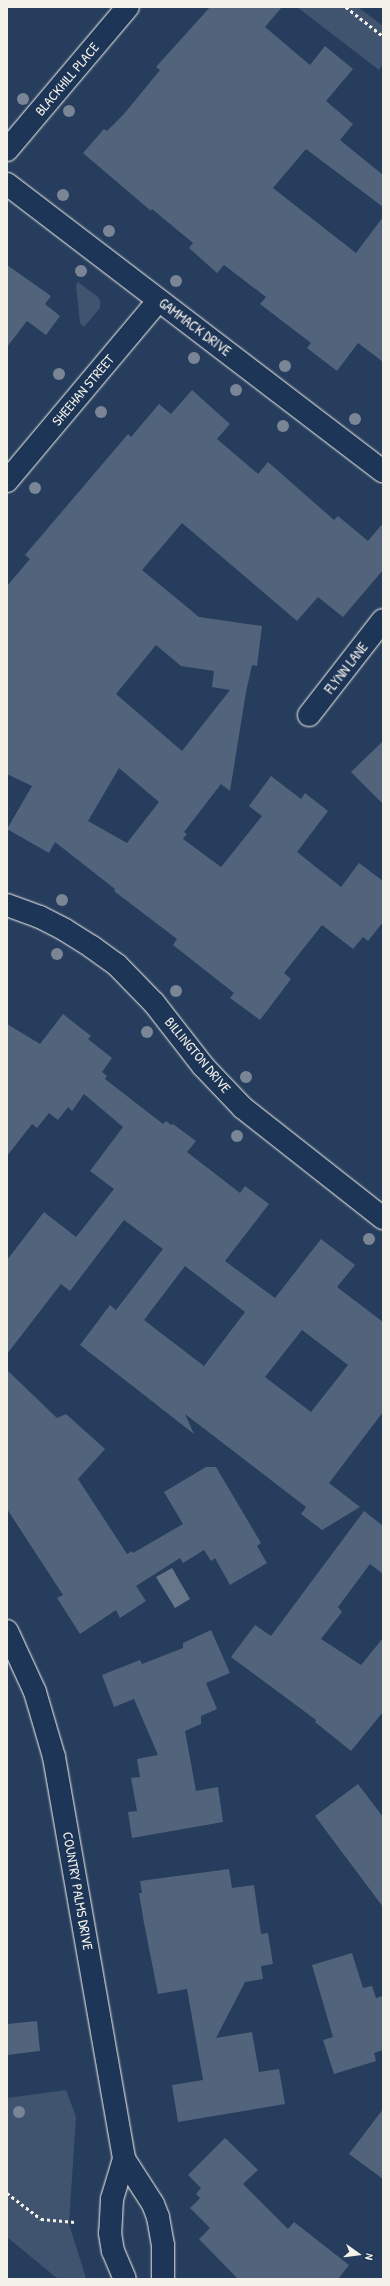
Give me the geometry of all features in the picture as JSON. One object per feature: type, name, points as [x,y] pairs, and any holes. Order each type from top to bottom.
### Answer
[{"type":"street","name":"BLACKHILL PLACE","points":[[7,150],[128,7]]},
{"type":"street","name":"GAMMACK DRIVE","points":[[7,184],[383,471]]},
{"type":"street","name":"SHEEHAN STREET","points":[[7,481],[159,300]]},
{"type":"street","name":"FLYNN LANE","points":[[310,715],[383,620]]},
{"type":"street","name":"BILLINGTON DRIVE","points":[[7,906],[40,917],[65,930],[92,947],[116,965],[154,1003],[203,1066],[244,1108],[383,1218]]},
{"type":"street","name":"COUNTRY PALMS DRIVE","points":[[7,1631],[35,1692],[54,1757],[124,2159],[153,2204],[158,2217],[162,2230],[163,2279]]},
{"type":"street","name":"COUNTRY PALMS DRIVE","points":[[124,2159],[112,2199],[110,2233],[113,2251],[125,2279]]},
{"type":"path","points":[[346,7],[383,36]]},
{"type":"path","points":[[7,2194],[41,2219],[75,2222]]},
{"type":"shaded area","points":[[297,7],[358,7],[383,26],[383,64],[379,70]]},
{"type":"shaded area","points":[[78,282],[98,297],[100,301],[100,308],[84,327],[80,323],[76,285]]},
{"type":"shaded area","points":[[172,1568],[190,1599],[175,1608],[156,1577]]},
{"type":"shaded area","points":[[66,2090],[76,2117],[69,2224],[86,2278],[80,2279],[58,2279],[7,2237],[7,2098]]},
{"type":"building","points":[[210,7],[282,7],[265,27],[310,65],[325,46],[353,69],[326,101],[353,124],[340,140],[383,175],[383,207],[306,149],[273,188],[356,253],[383,217],[383,362],[358,343],[337,371],[307,348],[311,343],[260,304],[266,297],[224,265],[217,273],[189,248],[193,243],[152,209],[151,211],[83,153],[104,129],[107,131],[124,114],[160,70],[156,67]]},
{"type":"building","points":[[7,265],[51,296],[45,304],[60,316],[46,335],[27,321],[7,347]]},
{"type":"building","points":[[192,390],[230,424],[217,439],[258,474],[268,462],[334,520],[338,516],[368,541],[383,523],[383,570],[343,617],[318,597],[297,621],[182,523],[142,570],[199,617],[262,626],[257,666],[252,665],[246,692],[230,791],[221,784],[184,832],[187,834],[183,839],[221,867],[262,816],[249,806],[271,776],[301,799],[305,793],[328,811],[297,852],[341,887],[359,863],[383,881],[383,922],[368,941],[363,937],[353,949],[322,925],[284,973],[291,979],[260,1020],[230,998],[234,993],[173,945],[177,939],[114,891],[115,889],[55,842],[49,853],[7,829],[32,786],[7,774],[7,586],[30,559],[25,555],[128,434],[131,437],[159,404],[171,414]],"holes":[[[156,645],[181,666],[214,671],[212,687],[230,690],[182,751],[116,694]],[[119,768],[159,802],[127,843],[88,821]]]},
{"type":"building","points":[[383,741],[383,804],[351,772]]},
{"type":"building","points":[[63,1014],[91,1036],[88,1039],[112,1058],[102,1072],[107,1076],[105,1079],[163,1124],[166,1121],[171,1125],[173,1124],[196,1141],[187,1152],[240,1193],[245,1186],[269,1204],[225,1261],[275,1298],[321,1239],[355,1265],[337,1287],[383,1322],[383,1412],[329,1483],[360,1507],[322,1530],[301,1514],[306,1507],[185,1414],[194,1434],[80,1345],[110,1305],[116,1310],[163,1249],[124,1220],[70,1291],[61,1284],[7,1354],[7,1260],[44,1212],[76,1237],[114,1189],[90,1171],[123,1127],[84,1094],[72,1111],[68,1107],[58,1120],[49,1113],[37,1128],[32,1124],[7,1156],[7,1024],[40,1044]],"holes":[[[185,1266],[245,1312],[204,1366],[144,1320]],[[302,1330],[348,1365],[311,1412],[265,1377]]]},
{"type":"building","points":[[7,1370],[57,1418],[66,1414],[105,1449],[78,1479],[127,1554],[132,1551],[133,1553],[183,1524],[164,1492],[206,1467],[216,1467],[261,1543],[257,1546],[267,1563],[230,1585],[215,1558],[211,1561],[204,1550],[183,1563],[180,1558],[136,1586],[146,1601],[120,1618],[116,1610],[80,1634],[57,1598],[63,1595],[7,1509]]},
{"type":"building","points":[[364,1511],[383,1526],[383,1574],[370,1564],[338,1607],[342,1612],[321,1639],[361,1665],[383,1638],[383,1712],[351,1751],[315,1722],[316,1720],[231,1657],[255,1625],[271,1636]]},
{"type":"building","points":[[211,1630],[230,1673],[206,1683],[217,1709],[201,1716],[201,1724],[185,1731],[196,1791],[218,1787],[223,1822],[132,1838],[128,1812],[137,1811],[131,1778],[140,1777],[137,1759],[158,1755],[134,1699],[114,1707],[102,1675],[140,1660],[142,1664],[183,1648],[183,1643]]},
{"type":"building","points":[[358,1784],[383,1817],[383,1907],[315,1816]]},
{"type":"building","points":[[229,1869],[232,1888],[254,1885],[261,1934],[268,1933],[273,1964],[261,1966],[263,1979],[245,1982],[216,2038],[252,2032],[259,2072],[279,2069],[285,2104],[178,2122],[172,2085],[203,2080],[187,1989],[158,1994],[139,1893],[142,1893],[140,1881]]},
{"type":"building","points":[[352,1953],[363,1988],[372,1986],[376,1998],[383,1996],[383,2050],[374,2053],[376,2061],[334,2074],[323,2040],[333,2037],[312,1965]]},
{"type":"building","points":[[37,2021],[40,2051],[7,2055],[7,2024]]},
{"type":"building","points":[[383,2109],[383,2179],[349,2154]]},
{"type":"building","points":[[225,2138],[258,2170],[243,2184],[288,2229],[294,2222],[349,2265],[338,2279],[238,2279],[199,2239],[210,2228],[190,2208],[200,2198],[196,2194],[201,2188],[188,2175]]}]
